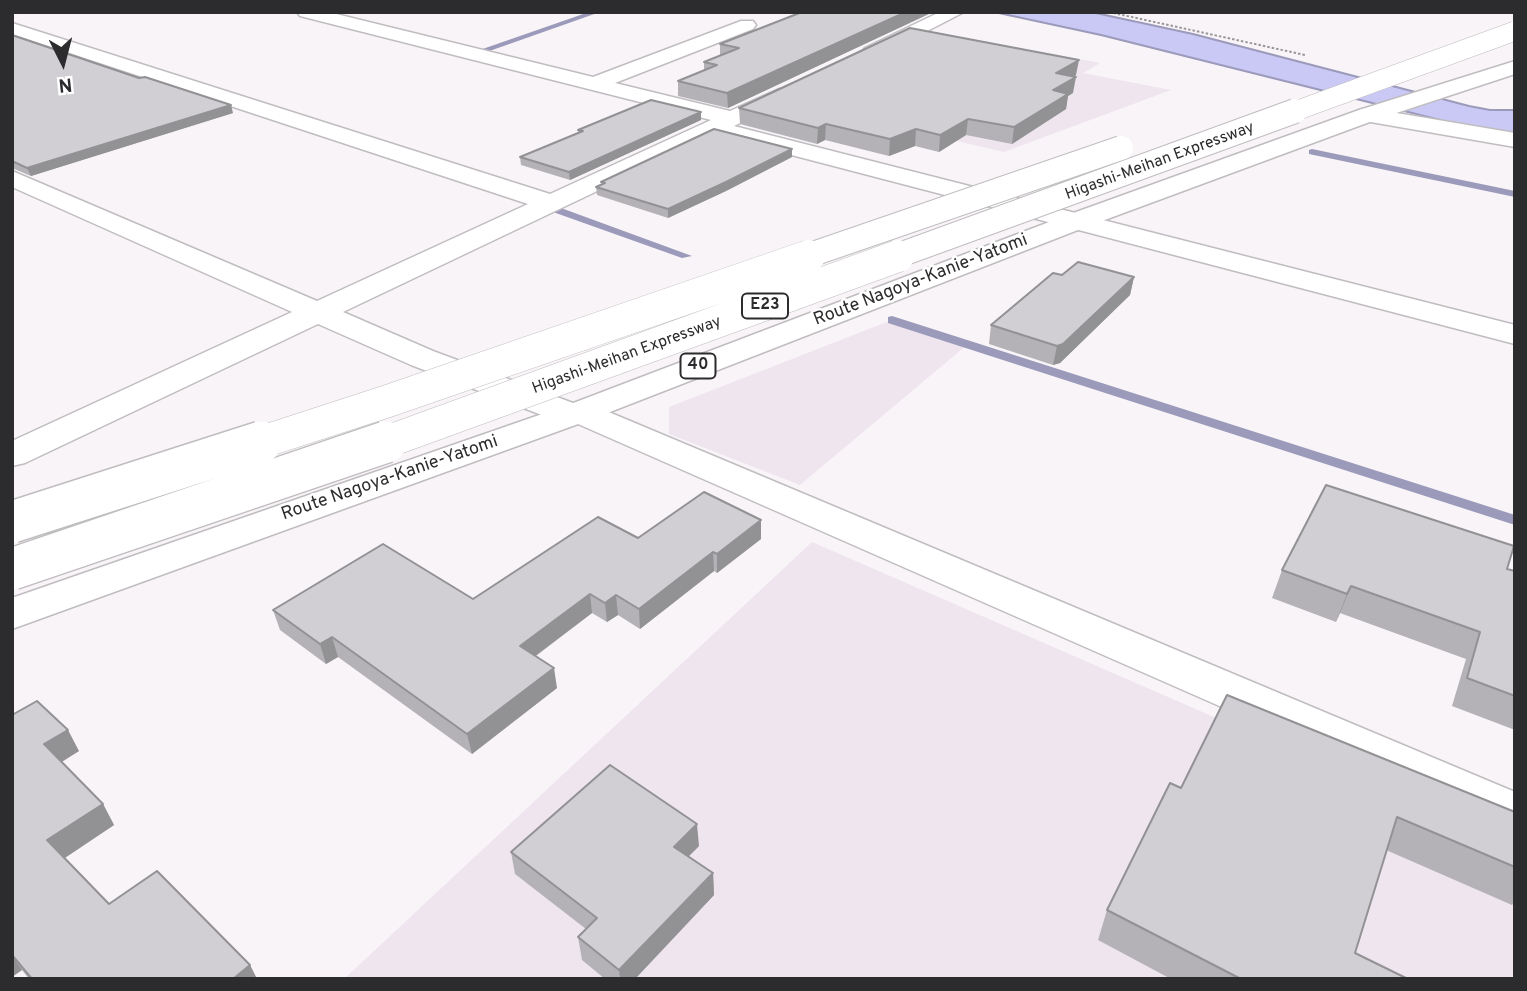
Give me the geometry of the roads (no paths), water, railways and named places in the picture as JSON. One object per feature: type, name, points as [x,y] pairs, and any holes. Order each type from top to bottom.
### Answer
[{"type":"main road","points":[[306,12],[594,84],[722,123],[1074,222],[1515,335]]},
{"type":"main road","points":[[346,22],[382,12]]},
{"type":"main road","points":[[856,60],[955,12]]},
{"type":"main road","name":"Higashi-Meihan Expressway","points":[[12,522],[388,401],[1075,165],[1506,12]]},
{"type":"main road","points":[[594,84],[747,25]]},
{"type":"main road","points":[[12,28],[549,202]]},
{"type":"main road","name":"Higashi-Meihan Expressway","points":[[12,569],[415,432],[1515,31]]},
{"type":"main road","name":"Route Nagoya-Kanie-Yatomi","points":[[12,614],[576,413],[1074,222],[1374,113],[1515,67]]},
{"type":"main road","points":[[12,454],[806,83]]},
{"type":"main road","points":[[1374,113],[1515,140]]},
{"type":"main road","points":[[12,178],[422,358],[576,413],[1515,815]]},
{"type":"water","points":[[994,12],[1091,12],[1193,34],[1469,106],[1490,110],[1515,110],[1515,135],[1480,130],[1101,35]]},
{"type":"waterway","points":[[478,52],[597,12]]},
{"type":"waterway","points":[[1312,152],[1515,194]]},
{"type":"waterway","points":[[557,210],[686,256]]},
{"type":"waterway","points":[[892,320],[1515,520]]}]
